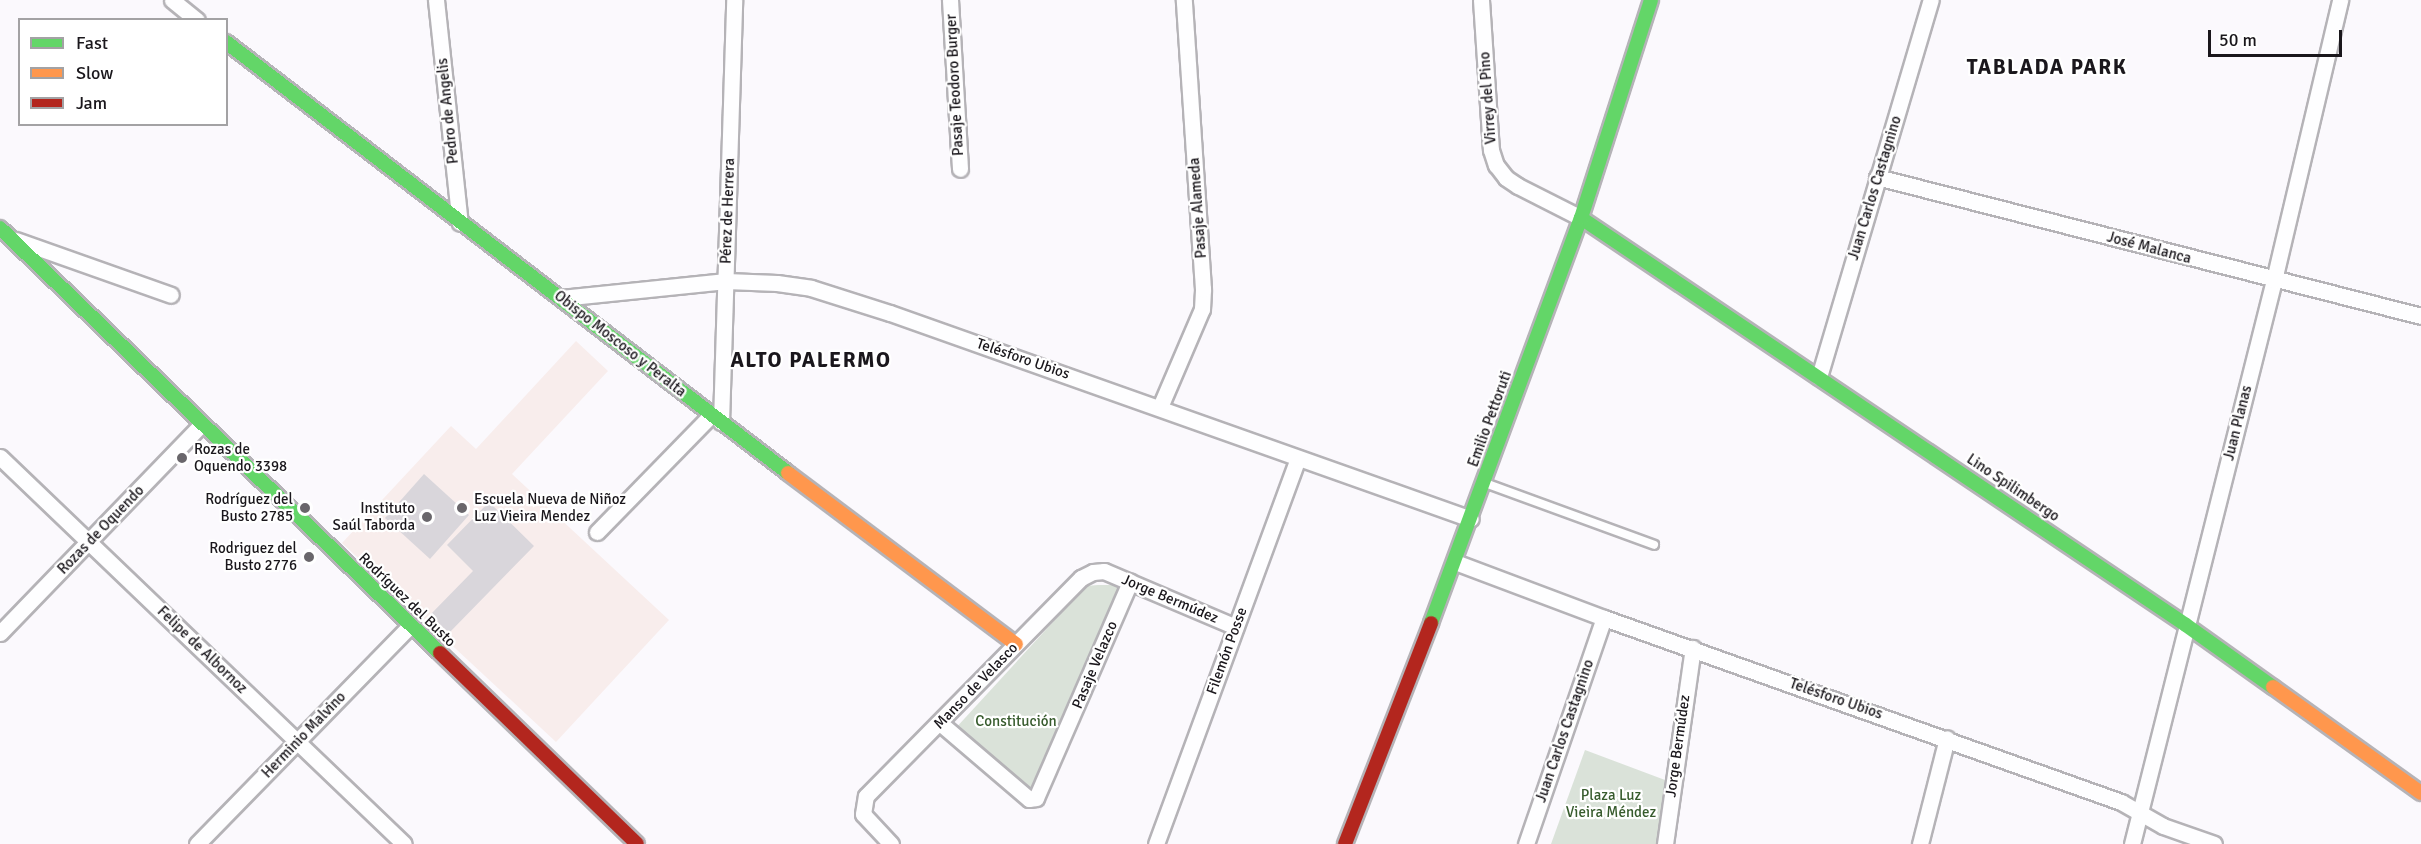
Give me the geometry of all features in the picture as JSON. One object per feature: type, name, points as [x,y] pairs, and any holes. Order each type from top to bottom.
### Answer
[{"type":"main road","name":"Emilio Pettoruti","points":[[1345,844],[1455,562],[1581,218],[1650,0]]},
{"type":"main road","name":"Obispo Moscoso y Peralta","points":[[228,44],[460,223],[1016,644]]},
{"type":"main road","name":"Lino Spilimbergo","points":[[1581,218],[2186,625],[2421,793]]},
{"type":"main road","name":"Rodríguez del Busto","points":[[5,233],[201,426],[637,844]]},
{"type":"street","points":[[172,0],[195,18]]},
{"type":"street","name":"Pedro de Angelis","points":[[436,0],[460,223]]},
{"type":"street","name":"Pérez de Herrera","points":[[716,418],[726,281],[734,0]]},
{"type":"street","name":"Pasaje Teodoro Burger","points":[[950,0],[960,170]]},
{"type":"street","name":"Pasaje Alameda","points":[[1160,407],[1202,309],[1203,289],[1184,0]]},
{"type":"street","name":"Virrey del Pino","points":[[1480,0],[1491,150],[1496,165],[1506,178],[1518,186],[1581,218]]},
{"type":"street","name":"Juan Carlos Castagnino","points":[[1819,377],[1931,0]]},
{"type":"street","name":"Juan Planas","points":[[2132,844],[2274,280],[2340,0]]},
{"type":"street","name":"José Malanca","points":[[1878,177],[2421,316]]},
{"type":"street","points":[[5,233],[171,295]]},
{"type":"street","name":"Telésforo Ubios","points":[[561,298],[726,281],[777,283],[846,298],[1160,407],[1471,519]]},
{"type":"street","points":[[597,532],[716,418]]},
{"type":"street","name":"Rozas de Oquendo","points":[[0,633],[201,426]]},
{"type":"street","name":"Felipe de Albornoz","points":[[0,458],[404,844]]},
{"type":"street","name":"Filemón Posse","points":[[1156,844],[1298,458]]},
{"type":"street","name":"Telésforo Ubios","points":[[1455,562],[1604,618],[1947,738],[2121,802],[2163,826],[2214,844]]},
{"type":"street","name":"Manso de Velasco","points":[[891,844],[863,814],[866,796],[1081,578],[1093,572],[1104,571]]},
{"type":"street","name":"Jorge Bermúdez","points":[[1104,571],[1236,627]]},
{"type":"street","name":"Pasaje Velazco","points":[[940,723],[1029,799],[1036,798],[1130,582]]},
{"type":"street","name":"Juan Carlos Castagnino","points":[[1526,844],[1604,618]]},
{"type":"street","name":"Herminio Malvino","points":[[197,844],[410,626]]},
{"type":"street","name":"Jorge Bermúdez","points":[[1665,844],[1693,648]]},
{"type":"street","points":[[1920,844],[1947,738]]},
{"type":"street","points":[[616,844],[620,827]]},
{"type":"lane","points":[[1484,483],[1654,545]]},
{"type":"shaded area","name":"Escuela Nueva de Niñoz Luz Vieira Mendez","points":[[576,341],[608,371],[512,474],[669,620],[556,742],[342,543],[451,426],[476,449]]},
{"type":"green space","name":"Constitución","points":[[1124,585],[1031,790],[954,730],[1086,586]]},
{"type":"green space","name":"Plaza Luz Vieira Méndez","points":[[1585,750],[1665,780],[1657,844],[1551,844]]},
{"type":"building","name":"Instituto Saúl Taborda","points":[[424,474],[469,515],[430,559],[385,518]]},
{"type":"building","points":[[489,502],[534,546],[449,633],[430,615],[473,571],[447,545]]},
{"type":"traffic: fast","points":[[1431,623],[1581,218],[1651,0]]},
{"type":"traffic: fast","points":[[228,44],[788,473]]},
{"type":"traffic: fast","points":[[1581,218],[2186,625],[2273,687]]},
{"type":"traffic: fast","points":[[0,228],[440,653]]},
{"type":"traffic: slow","points":[[788,473],[1016,644]]},
{"type":"traffic: slow","points":[[2273,687],[2421,793]]},
{"type":"traffic: jam","points":[[1345,844],[1431,623]]},
{"type":"traffic: jam","points":[[440,653],[637,844]]},
{"type":"place","name":"Rozas de Oquendo 3398","points":[[182,458]]},
{"type":"place","name":"Rodríguez del Busto 2785","points":[[305,508]]},
{"type":"place","name":"Escuela Nueva de Niñoz Luz Vieira Mendez","points":[[462,508]]},
{"type":"place","name":"Instituto Saúl Taborda","points":[[427,517]]},
{"type":"place","name":"Rodriguez del Busto 2776","points":[[309,557]]},
{"type":"district","name":"TABLADA PARK","points":[[2047,67]]},
{"type":"district","name":"ALTO PALERMO","points":[[811,360]]}]
